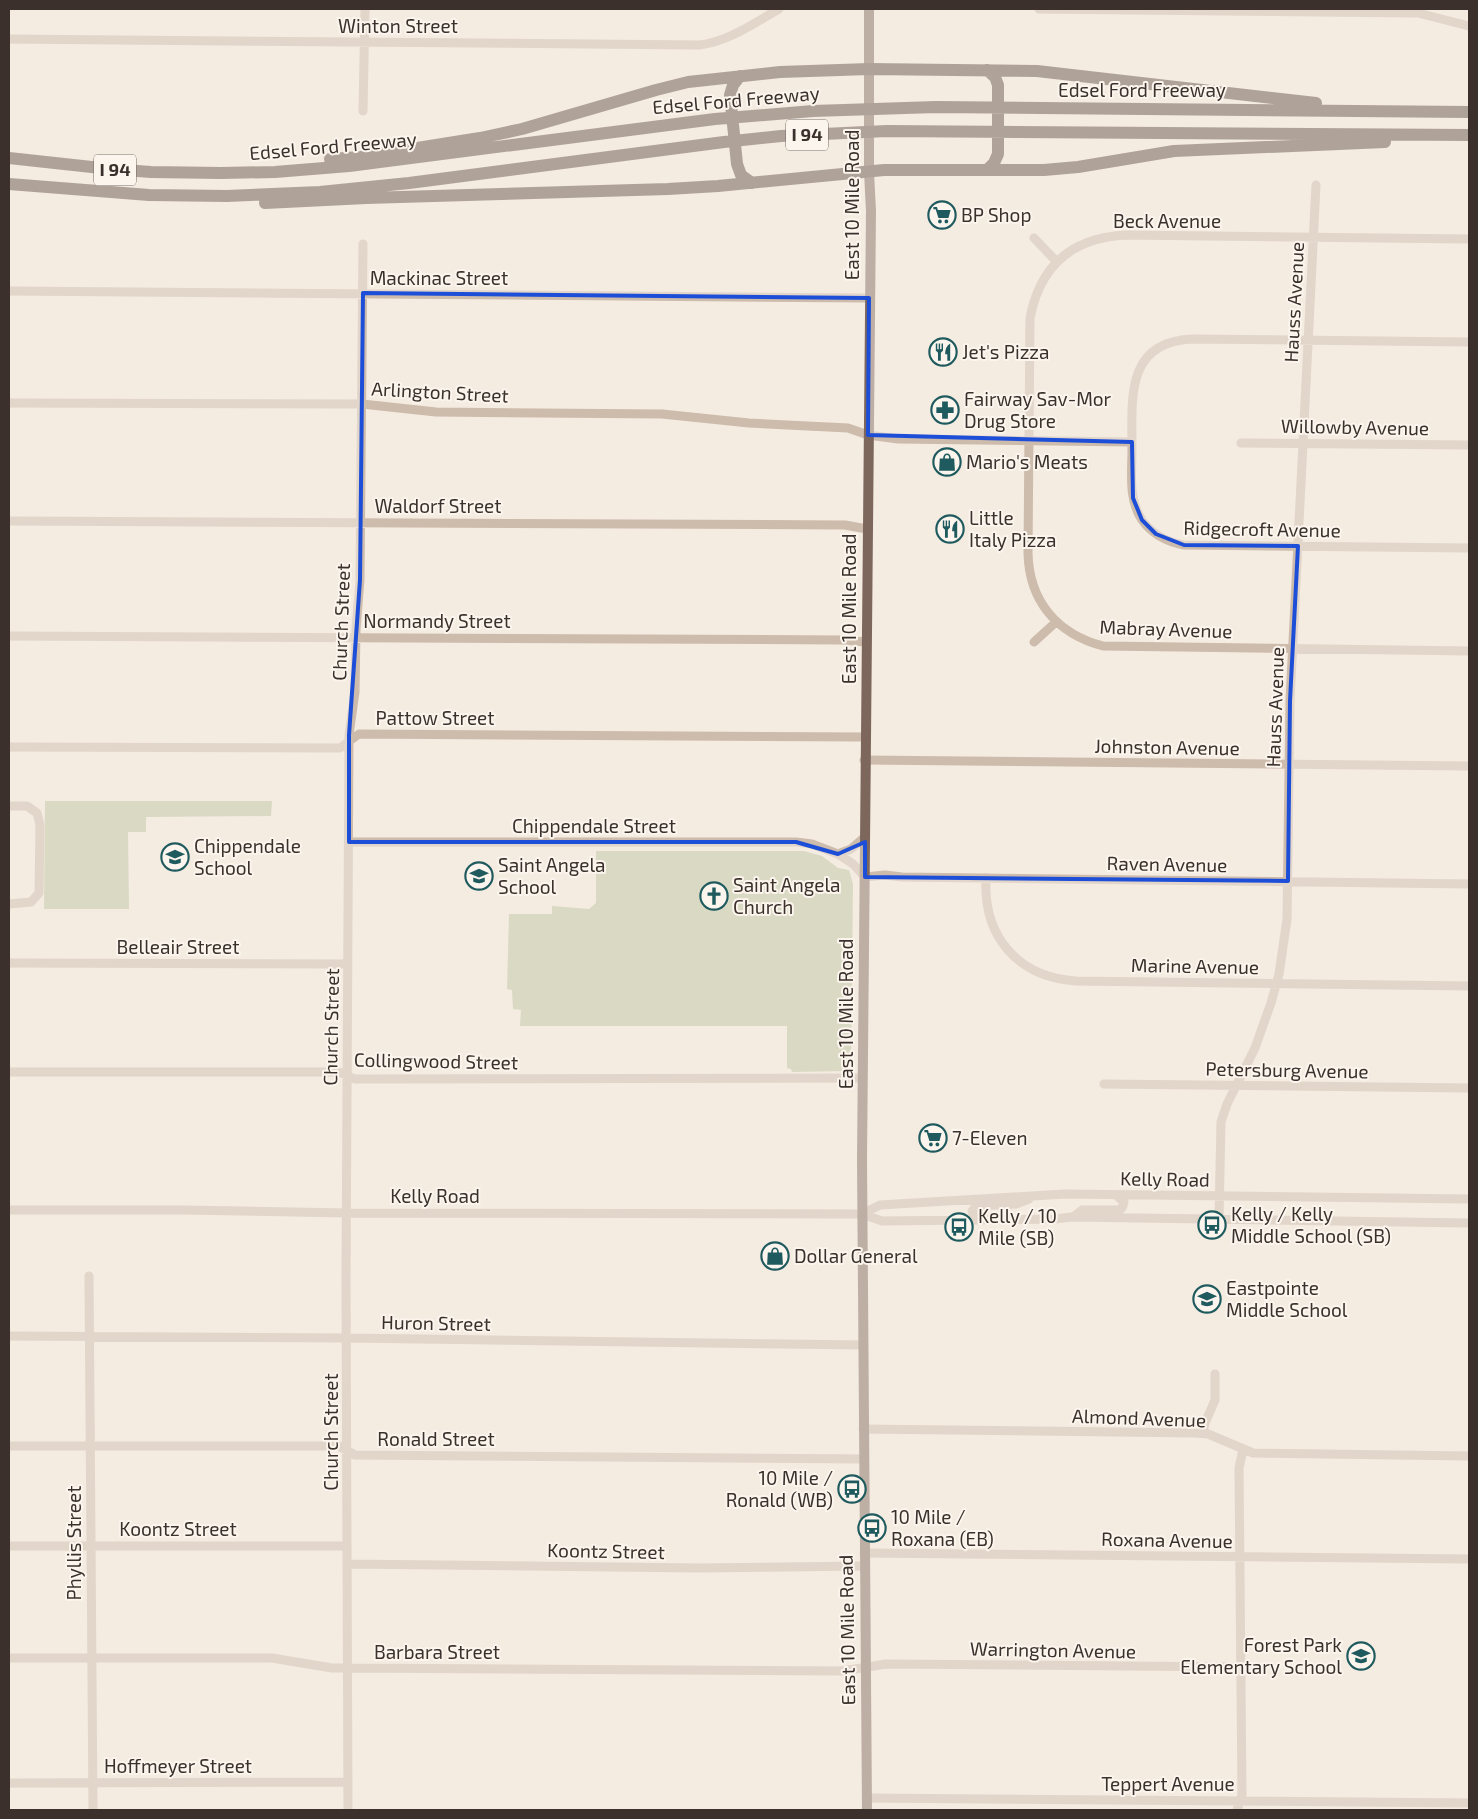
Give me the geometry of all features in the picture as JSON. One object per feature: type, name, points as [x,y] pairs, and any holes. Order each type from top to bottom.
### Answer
[{"type":"highway","points":[[221,173],[284,164],[360,157],[480,138],[541,124],[672,85],[705,79],[780,72],[869,69],[1037,71],[1296,101],[1410,111]]},
{"type":"highway","points":[[987,70],[995,77],[998,85],[998,154],[994,163],[987,170]]},
{"type":"highway","points":[[740,76],[733,85],[730,95],[737,164],[741,174],[752,183]]},
{"type":"highway","name":"Edsel Ford Freeway","points":[[9,158],[110,169],[221,173],[350,166],[715,119],[813,111],[954,107],[1469,112]]},
{"type":"highway","name":"I 94","points":[[9,184],[149,195],[226,196],[320,192],[724,142],[781,136],[869,132],[989,131],[1469,135]]},
{"type":"highway","points":[[149,195],[189,203],[230,204],[668,189],[884,170],[1063,168],[1174,151],[1399,142],[1469,135]]},
{"type":"main road","name":"East 10 Mile Road","points":[[867,1810],[862,1214],[865,878],[864,760],[871,211],[869,172],[869,9]]},
{"type":"street","points":[[363,111],[365,9]]},
{"type":"street","name":"Winton Street","points":[[9,39],[699,45],[716,42],[728,37],[779,9]]},
{"type":"street","points":[[1039,9],[1391,10],[1418,13],[1469,26]]},
{"type":"street","name":"Hauss Avenue","points":[[1219,1219],[1221,1122],[1227,1104],[1255,1048],[1265,1023],[1276,984],[1285,933],[1288,881],[1292,649],[1316,184]]},
{"type":"street","name":"Beck Avenue","points":[[1029,440],[1030,318],[1034,301],[1039,286],[1056,261],[1085,243],[1110,236],[1469,239]]},
{"type":"street","points":[[1034,238],[1056,261]]},
{"type":"street","name":"Church Street","points":[[348,1810],[346,1076],[349,741],[355,684],[360,580],[364,244]]},
{"type":"street","name":"Mackinac Street","points":[[9,291],[869,298]]},
{"type":"street","name":"Ridgecroft Avenue","points":[[1469,342],[1184,339],[1161,347],[1148,358],[1135,380],[1132,398],[1132,488],[1134,503],[1142,520],[1156,534],[1172,543],[1184,545],[1469,548]]},
{"type":"street","name":"Arlington Street","points":[[9,402],[362,404],[428,412],[662,414],[749,423],[848,428],[868,435],[898,439],[1029,440]]},
{"type":"street","points":[[1029,440],[1132,442]]},
{"type":"street","name":"Mabray Avenue","points":[[1029,440],[1028,564],[1031,579],[1036,593],[1056,622],[1076,636],[1103,646],[1469,651]]},
{"type":"street","name":"Willowby Avenue","points":[[1241,443],[1469,445]]},
{"type":"street","name":"Waldorf Street","points":[[9,521],[845,525],[867,529]]},
{"type":"street","points":[[1034,642],[1056,622]]},
{"type":"street","name":"Normandy Street","points":[[9,636],[844,640],[866,642]]},
{"type":"street","name":"Pattow Street","points":[[9,747],[340,748],[359,734],[865,737]]},
{"type":"street","name":"Johnston Avenue","points":[[864,760],[1469,766]]},
{"type":"street","points":[[9,806],[27,806],[37,813],[40,825],[39,892],[31,902],[9,904]]},
{"type":"street","points":[[838,854],[851,849],[865,837]]},
{"type":"street","name":"Chippendale Street","points":[[349,842],[796,842],[812,844],[838,854],[853,864],[865,878]]},
{"type":"street","name":"Raven Avenue","points":[[865,878],[885,875],[902,877],[1469,884]]},
{"type":"street","name":"Marine Avenue","points":[[986,878],[988,911],[996,934],[1013,956],[1024,965],[1044,976],[1061,980],[1469,986]]},
{"type":"street","name":"Belleair Street","points":[[9,963],[348,964]]},
{"type":"street","name":"Collingwood Street","points":[[9,1072],[339,1072],[355,1079],[863,1078]]},
{"type":"street","name":"Petersburg Avenue","points":[[1104,1084],[1469,1088]]},
{"type":"street","points":[[975,1220],[972,1211],[976,1206],[1016,1204],[1039,1195]]},
{"type":"street","name":"Kelly Road","points":[[862,1214],[880,1205],[1039,1195],[1469,1199]]},
{"type":"street","points":[[1072,1217],[1082,1210],[1120,1210],[1124,1202],[1116,1195]]},
{"type":"street","name":"Kelly Road","points":[[9,1210],[862,1214],[882,1221],[1072,1217],[1469,1223]]},
{"type":"street","name":"Phyllis Street","points":[[89,1276],[91,1337],[93,1810]]},
{"type":"street","name":"Huron Street","points":[[9,1336],[346,1338],[864,1345]]},
{"type":"street","points":[[1203,1433],[1205,1423],[1215,1400],[1215,1374]]},
{"type":"street","name":"Almond Avenue","points":[[863,1429],[1203,1433],[1253,1454],[1469,1456]]},
{"type":"street","name":"Ronald Street","points":[[9,1446],[339,1446],[355,1455],[864,1459]]},
{"type":"street","points":[[1237,1810],[1242,1795],[1239,1463],[1243,1450]]},
{"type":"street","name":"Koontz Street","points":[[9,1546],[347,1546]]},
{"type":"street","name":"Roxana Avenue","points":[[864,1553],[1469,1559]]},
{"type":"street","name":"Koontz Street","points":[[347,1564],[689,1568],[864,1566]]},
{"type":"street","name":"Barbara Street","points":[[9,1658],[272,1658],[332,1668],[843,1671],[865,1666]]},
{"type":"street","name":"Warrington Avenue","points":[[865,1666],[886,1664],[1240,1667]]},
{"type":"street","name":"Hoffmeyer Street","points":[[9,1783],[348,1782]]},
{"type":"street","name":"Teppert Avenue","points":[[867,1798],[1469,1803]]},
{"type":"highlighted area","points":[[363,293],[869,298],[868,435],[1132,442],[1133,498],[1142,520],[1156,534],[1184,545],[1298,546],[1290,701],[1288,881],[865,877],[865,842],[838,854],[796,842],[349,842],[349,735],[360,580]]},
{"type":"green space","points":[[45,801],[272,801],[271,816],[146,817],[146,832],[128,832],[129,909],[44,909]]},
{"type":"green space","points":[[596,851],[804,851],[822,856],[838,868],[849,870],[853,884],[851,1064],[844,1071],[792,1072],[791,1069],[787,1068],[787,1026],[520,1026],[521,1010],[513,1009],[512,990],[507,989],[509,914],[552,914],[552,906],[589,909],[596,903]]},
{"type":"place","name":"BP Shop","points":[[942,215]]},
{"type":"place","name":"Jet's Pizza","points":[[943,352]]},
{"type":"place","name":"Fairway Sav-Mor Drug Store","points":[[945,410]]},
{"type":"place","name":"Mario's Meats","points":[[947,462]]},
{"type":"place","name":"Little Italy Pizza","points":[[950,529]]},
{"type":"place","name":"Chippendale School","points":[[175,857]]},
{"type":"place","name":"Saint Angela School","points":[[479,876]]},
{"type":"place","name":"Saint Angela Church","points":[[714,896]]},
{"type":"place","name":"7-Eleven","points":[[933,1138]]},
{"type":"place","name":"Kelly / Kelly Middle School (SB)","points":[[1212,1225]]},
{"type":"place","name":"Kelly / 10 Mile (SB)","points":[[959,1227]]},
{"type":"place","name":"Dollar General","points":[[775,1256]]},
{"type":"place","name":"Eastpointe Middle School","points":[[1207,1299]]},
{"type":"place","name":"10 Mile / Ronald (WB)","points":[[852,1489]]},
{"type":"place","name":"10 Mile / Roxana (EB)","points":[[872,1528]]},
{"type":"place","name":"Forest Park Elementary School","points":[[1361,1656]]}]
